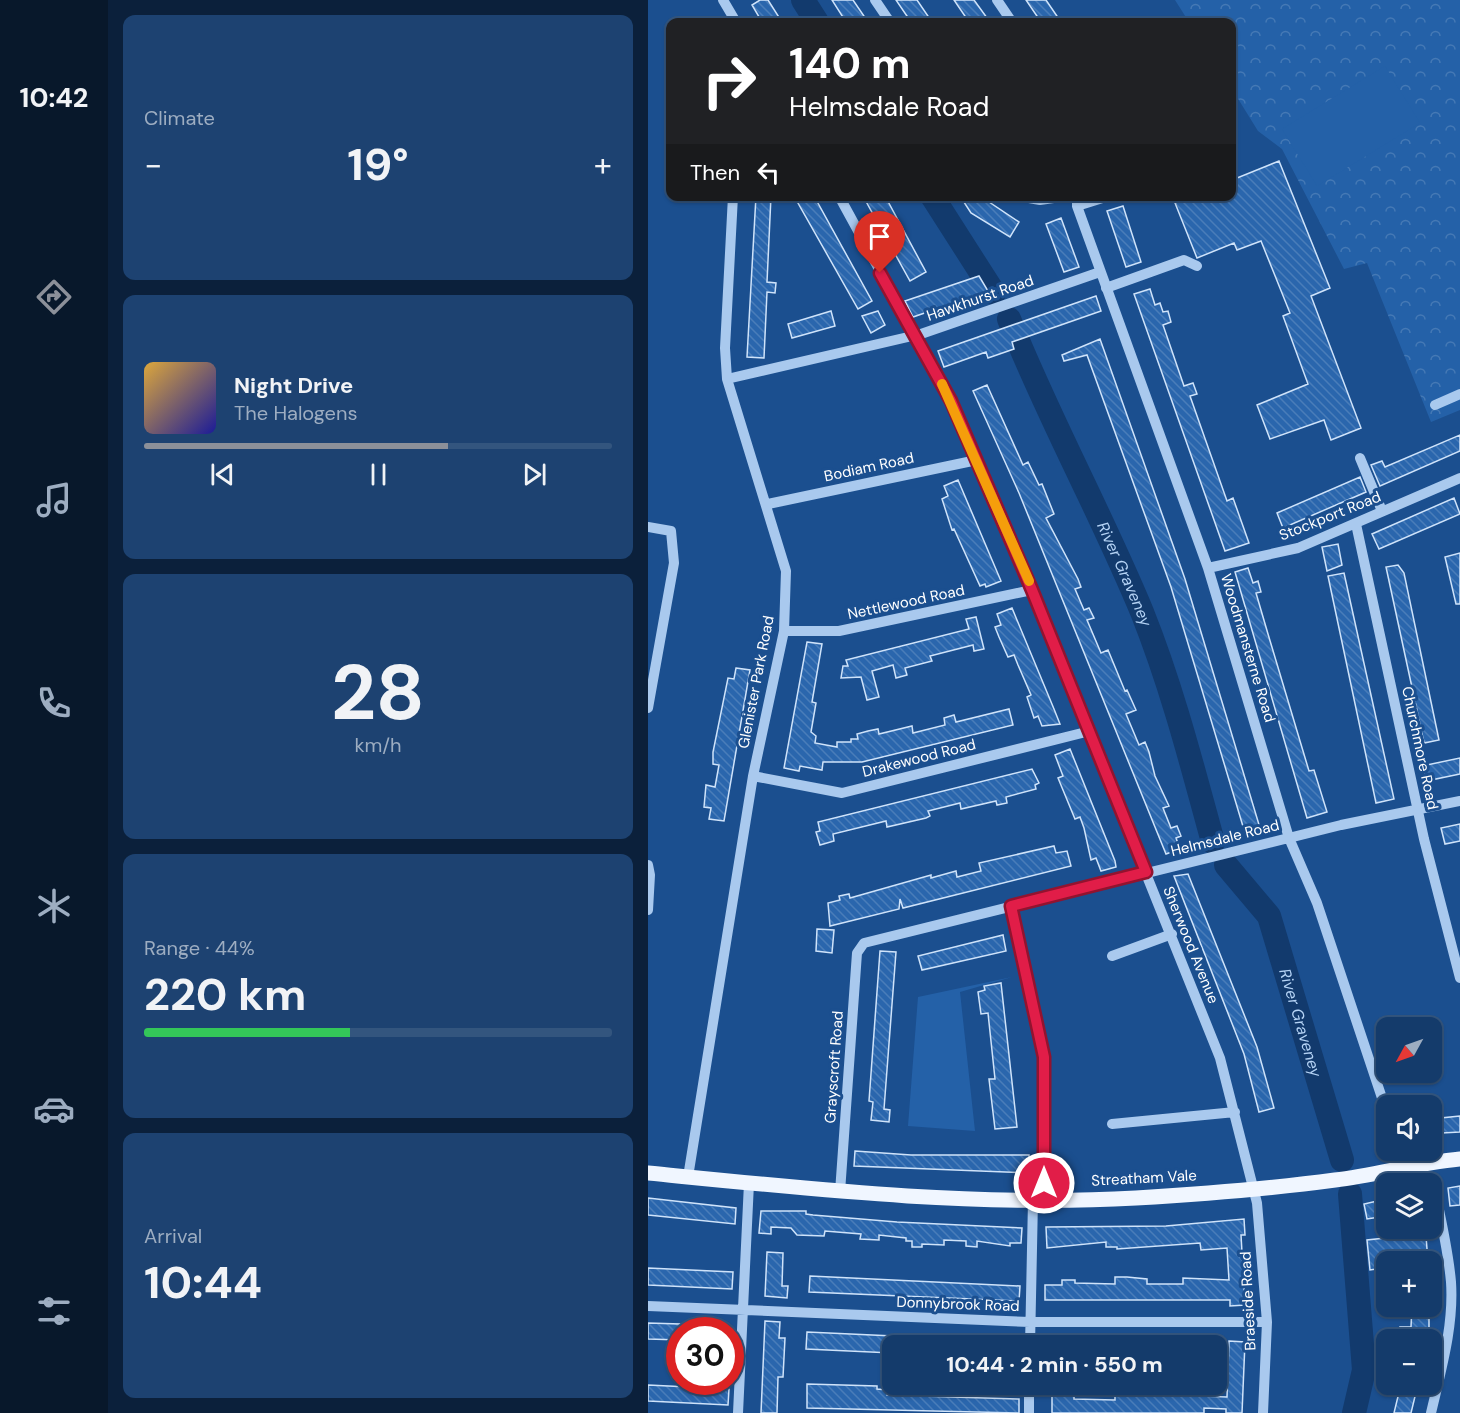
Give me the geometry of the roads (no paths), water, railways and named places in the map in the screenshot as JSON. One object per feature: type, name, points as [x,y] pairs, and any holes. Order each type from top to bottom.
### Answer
[{"type":"main road","name":"Streatham Vale","points":[[648,1173],[840,1192],[1039,1200],[1135,1198],[1255,1188],[1336,1180],[1404,1166],[1460,1159]]},
{"type":"street","points":[[723,0],[734,18]]},
{"type":"street","points":[[875,0],[887,18]]},
{"type":"street","points":[[996,0],[1009,18]]},
{"type":"street","name":"Glenister Park Road","points":[[688,1177],[753,776],[784,631],[786,571],[768,504],[727,379],[724,348],[733,201]]},
{"type":"street","name":"Sherwood Avenue","points":[[842,201],[951,401],[1032,590],[1220,1058],[1255,1188]]},
{"type":"street","name":"Woodmansterne Road","points":[[1077,201],[1100,272],[1208,568],[1289,838],[1317,903],[1381,1095]]},
{"type":"street","points":[[1106,288],[1184,260],[1197,266]]},
{"type":"street","name":"Hawkhurst Road","points":[[727,379],[914,335],[1100,272]]},
{"type":"street","points":[[1435,405],[1460,394]]},
{"type":"street","points":[[1360,458],[1382,511]]},
{"type":"street","name":"Bodiam Road","points":[[768,504],[977,460]]},
{"type":"street","name":"Stockport Road","points":[[1208,568],[1287,551],[1356,524],[1460,478]]},
{"type":"street","name":"Churchmore Road","points":[[1356,524],[1418,810],[1460,978]]},
{"type":"street","points":[[648,526],[670,531],[674,563],[651,671],[648,708]]},
{"type":"street","name":"Nettlewood Road","points":[[784,631],[839,632],[1032,590]]},
{"type":"street","name":"Drakewood Road","points":[[753,776],[842,793],[1090,731]]},
{"type":"street","name":"Helmsdale Road","points":[[860,945],[1146,872],[1460,801]]},
{"type":"street","points":[[648,865],[650,875],[648,910]]},
{"type":"street","points":[[1011,906],[1044,1057],[1039,1200],[1030,1335]]},
{"type":"street","points":[[1112,956],[1172,934]]},
{"type":"street","name":"Grayscroft Road","points":[[840,1192],[857,953],[860,945]]},
{"type":"street","points":[[1112,1124],[1235,1112]]},
{"type":"street","points":[[1403,1161],[1404,1166]]},
{"type":"street","points":[[738,1413],[749,1183]]},
{"type":"street","name":"Braeside Road","points":[[1255,1188],[1267,1322],[1263,1413]]},
{"type":"street","points":[[1431,1413],[1444,1360],[1455,1282],[1442,1223]]},
{"type":"street","name":"Donnybrook Road","points":[[648,1306],[1030,1322],[1267,1322]]},
{"type":"street","points":[[1029,1395],[1029,1413]]},
{"type":"waterway","name":"River Graveney","points":[[803,0],[814,18]]},
{"type":"waterway","name":"River Graveney","points":[[935,201],[994,293]]},
{"type":"waterway","name":"River Graveney","points":[[1009,319],[1110,539],[1153,640],[1172,697],[1213,842]]},
{"type":"waterway","name":"River Graveney","points":[[1226,865],[1269,916],[1342,1160]]},
{"type":"waterway","name":"River Graveney","points":[[1350,1194],[1364,1370],[1354,1413]]}]
